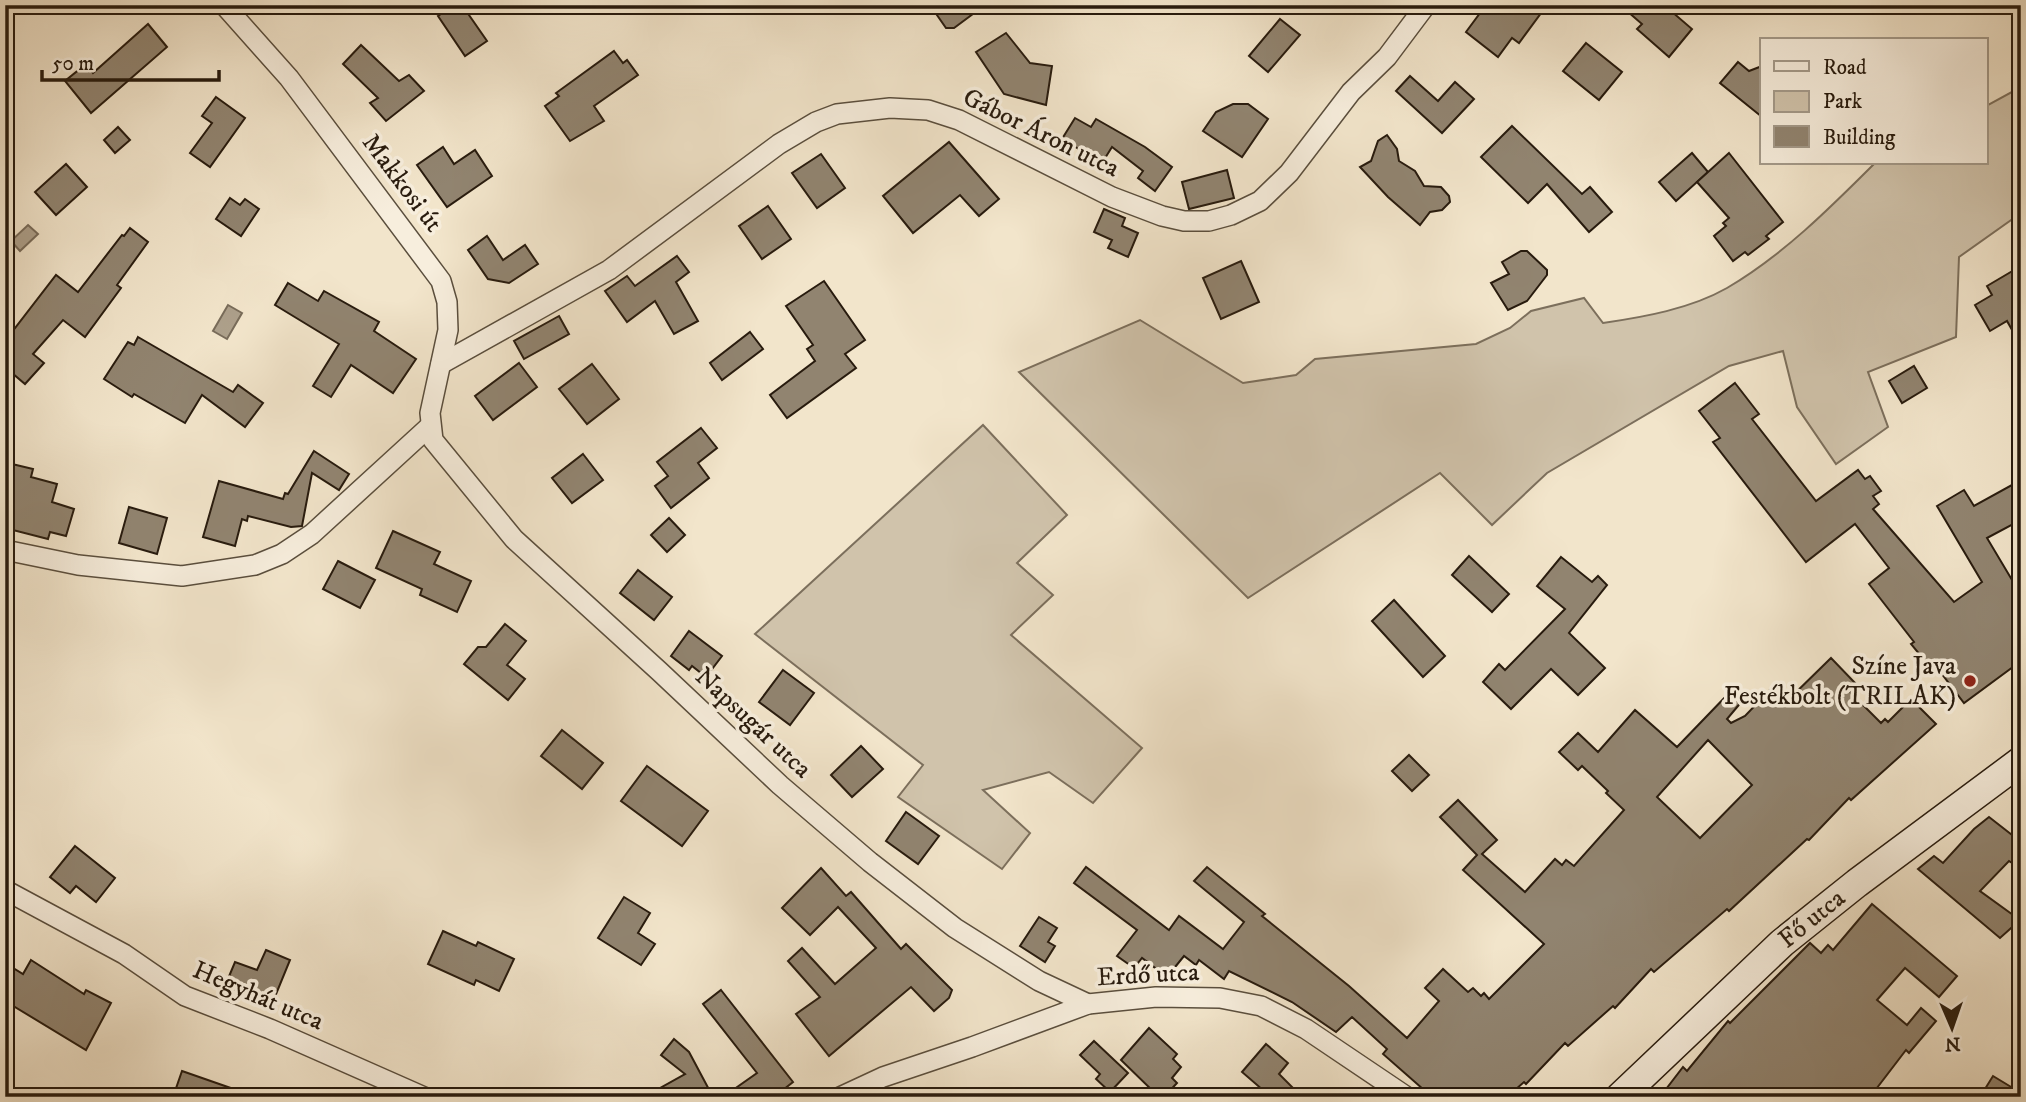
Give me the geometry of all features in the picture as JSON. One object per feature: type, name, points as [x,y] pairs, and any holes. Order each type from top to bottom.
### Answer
[{"type":"main road","name":"Fő utca","points":[[1619,1097],[1782,943],[1867,875],[2021,761]]},
{"type":"street","name":"Makkosi út","points":[[224,5],[289,78],[441,281],[447,302],[448,330],[430,413],[430,426]]},
{"type":"street","name":"Gábor Áron utca","points":[[441,364],[609,270],[779,144],[816,122],[837,114],[890,108],[928,110],[959,120],[1112,197],[1162,216],[1184,221],[1209,221],[1231,215],[1260,201],[1289,173],[1351,92],[1387,57],[1426,5]]},
{"type":"street","points":[[5,550],[78,565],[182,576],[255,565],[282,554],[312,534],[430,426]]},
{"type":"street","name":"Napsugár utca","points":[[430,426],[433,440],[514,539],[780,785],[870,862],[955,928],[1039,981],[1088,1004]]},
{"type":"street","name":"Hegyhát utca","points":[[5,890],[124,954],[185,996],[270,1029],[424,1097]]},
{"type":"street","name":"Erdő utca","points":[[839,1097],[883,1077],[1088,1004],[1156,998],[1220,998],[1261,1006],[1306,1029],[1407,1097]]},
{"type":"green space","points":[[2021,87],[2021,213],[1959,257],[1956,337],[1868,372],[1888,427],[1836,464],[1797,407],[1783,351],[1729,366],[1547,473],[1492,525],[1440,473],[1248,598],[1019,372],[1140,320],[1243,383],[1296,375],[1315,359],[1476,344],[1510,328],[1531,311],[1584,298],[1603,323],[1682,307],[1727,288],[1767,261],[1823,214],[1874,164],[1988,164],[1988,105]]},
{"type":"green space","points":[[983,425],[1067,515],[1017,563],[1053,595],[1011,635],[1142,748],[1093,803],[1049,772],[983,790],[1030,833],[1002,869],[898,797],[923,765],[755,634]]},
{"type":"shaded area","points":[[28,225],[38,234],[20,251],[11,241]]},
{"type":"shaded area","points":[[228,305],[242,313],[227,339],[213,331]]},
{"type":"building","points":[[454,5],[462,5],[487,41],[465,56],[438,16]]},
{"type":"building","points":[[930,5],[985,5],[954,28],[946,28]]},
{"type":"building","points":[[1486,5],[1547,5],[1519,43],[1512,38],[1498,57],[1466,32]]},
{"type":"building","points":[[1620,5],[1664,5],[1692,29],[1669,57],[1637,29],[1642,24]]},
{"type":"building","points":[[1280,19],[1300,35],[1268,72],[1249,56]]},
{"type":"building","points":[[148,24],[167,47],[91,113],[65,81],[86,64],[93,73]]},
{"type":"building","points":[[1006,33],[1030,63],[1052,66],[1046,105],[1004,94],[976,52]]},
{"type":"building","points":[[1586,43],[1622,72],[1599,100],[1563,71]]},
{"type":"building","points":[[361,45],[399,81],[409,75],[424,91],[386,121],[370,103],[378,98],[343,64]]},
{"type":"building","points":[[614,51],[623,63],[627,60],[638,75],[594,106],[604,121],[570,141],[545,106],[559,96],[556,93]]},
{"type":"building","points":[[1738,62],[1749,71],[1760,67],[1760,115],[1720,83]]},
{"type":"building","points":[[1410,76],[1438,101],[1455,82],[1474,99],[1442,133],[1396,91]]},
{"type":"building","points":[[216,97],[245,118],[210,167],[190,153],[212,123],[202,116]]},
{"type":"building","points":[[1233,104],[1248,104],[1268,119],[1242,157],[1203,131],[1216,112]]},
{"type":"building","points":[[1075,118],[1091,127],[1096,119],[1145,147],[1172,167],[1155,191],[1138,178],[1143,171],[1112,147],[1102,163],[1062,139]]},
{"type":"building","points":[[1512,126],[1582,194],[1590,187],[1612,212],[1589,232],[1547,184],[1528,203],[1481,157]]},
{"type":"building","points":[[118,127],[130,140],[115,153],[104,140]]},
{"type":"building","points":[[1387,135],[1397,149],[1399,161],[1415,171],[1424,186],[1441,187],[1449,196],[1450,202],[1442,210],[1430,212],[1420,225],[1388,197],[1360,167],[1371,161],[1378,141]]},
{"type":"building","points":[[949,142],[999,199],[979,216],[960,195],[913,233],[883,196]]},
{"type":"building","points":[[443,147],[454,164],[475,150],[492,176],[447,207],[417,165]]},
{"type":"building","points":[[1692,153],[1708,172],[1676,201],[1659,182]]},
{"type":"building","points":[[1729,153],[1783,222],[1766,236],[1769,239],[1748,255],[1745,252],[1733,261],[1714,236],[1726,226],[1723,223],[1729,218],[1697,182]]},
{"type":"building","points":[[821,154],[845,188],[817,208],[792,173]]},
{"type":"building","points":[[66,164],[87,187],[56,215],[35,192]]},
{"type":"building","points":[[1227,170],[1234,198],[1189,209],[1182,182]]},
{"type":"building","points":[[230,198],[240,205],[245,199],[259,209],[241,236],[216,219]]},
{"type":"building","points":[[768,206],[791,239],[762,259],[739,226]]},
{"type":"building","points":[[1104,209],[1125,218],[1122,226],[1138,233],[1128,257],[1108,248],[1112,240],[1094,232]]},
{"type":"building","points":[[130,228],[148,242],[117,285],[121,288],[85,337],[63,320],[33,354],[44,363],[25,384],[5,367],[5,320],[15,328],[56,275],[78,292]]},
{"type":"building","points":[[487,236],[503,260],[525,245],[538,264],[509,283],[488,279],[468,250]]},
{"type":"building","points":[[1521,251],[1527,251],[1547,270],[1547,275],[1527,301],[1508,310],[1491,283],[1509,274],[1502,262]]},
{"type":"building","points":[[677,256],[689,272],[676,282],[698,321],[674,334],[655,301],[627,322],[605,291],[627,276],[635,286]]},
{"type":"building","points":[[1241,261],[1259,302],[1221,319],[1203,278]]},
{"type":"building","points":[[2021,266],[2021,346],[2007,321],[1990,331],[1975,305],[1992,295],[1987,286]]},
{"type":"building","points":[[824,281],[865,340],[845,354],[856,368],[787,418],[770,395],[815,361],[807,349],[813,345],[786,306]]},
{"type":"building","points":[[288,283],[318,301],[324,291],[379,322],[374,331],[416,359],[393,393],[351,365],[331,397],[313,386],[339,344],[275,305]]},
{"type":"building","points":[[559,316],[569,334],[524,359],[514,341]]},
{"type":"building","points":[[750,332],[763,349],[722,380],[710,363]]},
{"type":"building","points":[[138,337],[233,392],[238,385],[263,403],[245,427],[202,395],[185,423],[134,394],[132,397],[104,379],[128,342],[134,345]]},
{"type":"building","points":[[519,363],[537,387],[493,420],[475,396]]},
{"type":"building","points":[[592,364],[619,399],[587,424],[559,389]]},
{"type":"building","points":[[1914,366],[1927,388],[1902,403],[1889,381]]},
{"type":"building","points":[[1735,383],[1759,414],[1752,419],[1816,501],[1858,470],[1865,479],[1870,476],[1881,491],[1873,496],[1879,504],[1873,509],[1954,602],[1982,582],[1937,506],[1964,490],[1974,506],[2021,480],[2021,520],[1987,538],[2021,595],[2021,661],[1964,703],[1938,669],[1934,672],[1911,644],[1914,642],[1869,584],[1889,568],[1855,524],[1806,562],[1713,442],[1720,438],[1699,411]]},
{"type":"building","points":[[701,428],[717,448],[698,463],[709,478],[671,508],[655,486],[668,476],[657,462]]},
{"type":"building","points":[[314,451],[349,474],[339,490],[312,473],[302,526],[291,527],[248,516],[247,521],[242,519],[235,546],[203,537],[219,481],[283,499]]},
{"type":"building","points":[[583,454],[603,480],[572,503],[552,478]]},
{"type":"building","points":[[12,464],[33,469],[31,477],[57,484],[52,502],[74,509],[66,536],[50,532],[48,539],[5,528],[5,492]]},
{"type":"building","points":[[129,507],[167,518],[157,554],[119,543]]},
{"type":"building","points":[[669,518],[685,535],[667,552],[651,535]]},
{"type":"building","points":[[393,531],[440,552],[434,564],[471,581],[457,612],[420,595],[422,589],[376,568]]},
{"type":"building","points":[[1469,556],[1509,594],[1492,612],[1452,575]]},
{"type":"building","points":[[1561,557],[1592,582],[1598,576],[1607,585],[1569,633],[1605,668],[1578,695],[1551,669],[1511,709],[1483,682],[1499,664],[1505,670],[1565,609],[1537,586]]},
{"type":"building","points":[[338,561],[375,580],[360,608],[323,589]]},
{"type":"building","points":[[638,570],[672,597],[654,620],[620,593]]},
{"type":"building","points":[[1394,600],[1445,656],[1423,677],[1372,621]]},
{"type":"building","points":[[505,624],[526,641],[507,665],[525,679],[508,700],[464,664],[478,647],[486,647]]},
{"type":"building","points":[[689,631],[722,656],[706,677],[692,666],[689,670],[671,656]]},
{"type":"building","points":[[1831,658],[1857,685],[1850,692],[1881,723],[1885,719],[1888,722],[1911,699],[1936,724],[1851,800],[1849,798],[1809,840],[1729,911],[1727,909],[1654,972],[1651,969],[1615,1008],[1613,1006],[1568,1046],[1565,1043],[1526,1084],[1524,1082],[1507,1097],[1432,1097],[1383,1054],[1387,1049],[1352,1017],[1336,1032],[1292,1002],[1229,971],[1224,979],[1199,960],[1196,965],[1184,956],[1167,977],[1142,958],[1134,968],[1117,956],[1137,930],[1074,883],[1086,867],[1169,930],[1179,916],[1223,949],[1244,922],[1194,881],[1207,867],[1407,1038],[1439,1001],[1425,988],[1443,969],[1468,992],[1473,988],[1481,996],[1484,993],[1489,999],[1544,944],[1463,870],[1477,855],[1440,817],[1458,800],[1497,840],[1482,854],[1525,892],[1555,859],[1562,865],[1566,860],[1574,866],[1624,810],[1582,766],[1578,770],[1559,752],[1578,733],[1598,752],[1635,710],[1677,747],[1732,690],[1743,700],[1727,719],[1731,723],[1745,716],[1771,689],[1785,703]],"holes":[[[1708,740],[1752,785],[1700,838],[1657,797]]]},
{"type":"building","points":[[783,670],[814,693],[790,725],[759,702]]},
{"type":"building","points":[[562,730],[603,763],[582,789],[541,756]]},
{"type":"building","points":[[861,746],[883,769],[852,797],[831,775]]},
{"type":"building","points":[[1409,755],[1429,775],[1412,791],[1392,771]]},
{"type":"building","points":[[647,766],[708,811],[682,846],[621,801]]},
{"type":"building","points":[[906,812],[939,836],[918,864],[886,841]]},
{"type":"building","points":[[1989,817],[2021,842],[2021,869],[2009,861],[1980,891],[2020,920],[2000,938],[1918,869],[1934,856],[1943,863],[1974,829]]},
{"type":"building","points":[[75,846],[115,878],[96,902],[76,886],[70,893],[50,877]]},
{"type":"building","points":[[821,868],[846,896],[851,892],[901,949],[906,944],[952,990],[949,998],[934,1011],[911,987],[829,1056],[796,1014],[820,997],[788,961],[802,948],[835,984],[876,948],[838,907],[810,935],[782,908]]},
{"type":"building","points":[[624,897],[650,913],[638,933],[655,944],[641,965],[598,938]]},
{"type":"building","points":[[1872,904],[1957,976],[1939,997],[1905,968],[1877,1000],[1907,1025],[1921,1008],[1936,1021],[1909,1053],[1906,1050],[1870,1097],[1660,1097],[1683,1067],[1687,1071],[1728,1021],[1730,1023],[1810,943],[1821,953],[1828,945],[1833,950]]},
{"type":"building","points":[[1039,917],[1057,928],[1048,942],[1055,946],[1045,962],[1020,946]]},
{"type":"building","points":[[443,931],[476,946],[478,942],[514,959],[499,991],[476,980],[474,985],[428,964]]},
{"type":"building","points":[[266,950],[290,960],[272,1004],[225,986],[235,962],[257,970]]},
{"type":"building","points":[[31,960],[84,994],[86,990],[111,1003],[86,1050],[5,1001],[5,963],[23,974]]},
{"type":"building","points":[[721,990],[793,1082],[774,1097],[723,1097],[757,1073],[703,1004]]},
{"type":"building","points":[[1149,1028],[1177,1054],[1173,1059],[1181,1067],[1172,1078],[1177,1083],[1164,1097],[1159,1097],[1121,1060]]},
{"type":"building","points":[[674,1039],[689,1052],[713,1097],[644,1097],[685,1074],[661,1055]]},
{"type":"building","points":[[1094,1041],[1128,1073],[1110,1092],[1096,1079],[1100,1074],[1080,1055]]},
{"type":"building","points":[[1266,1044],[1288,1063],[1279,1074],[1302,1097],[1271,1097],[1242,1072]]},
{"type":"building","points":[[182,1071],[248,1094],[248,1097],[173,1097]]},
{"type":"building","points":[[1993,1076],[2021,1093],[2021,1097],[1980,1097]]},
{"type":"place","name":"Színe Java Festékbolt (TRILAK)","points":[[1970,681]]}]
